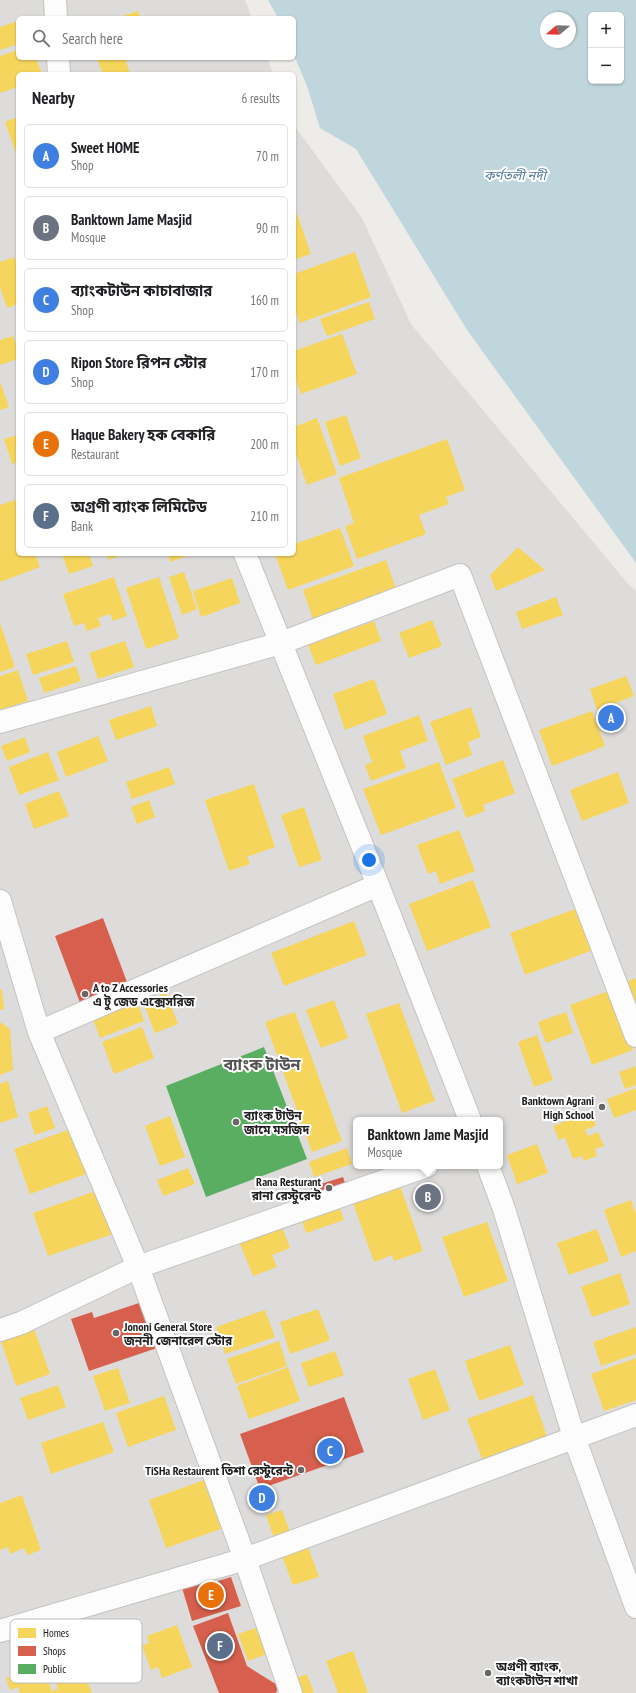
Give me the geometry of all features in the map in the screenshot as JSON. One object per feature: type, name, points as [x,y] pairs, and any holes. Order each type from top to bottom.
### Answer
[{"type":"street","points":[[55,0],[56,16]]},
{"type":"street","points":[[58,60],[59,72]]},
{"type":"street","points":[[246,556],[378,885],[469,1117]]},
{"type":"street","points":[[0,722],[280,643],[460,575],[636,1036]]},
{"type":"street","points":[[39,1032],[378,885]]},
{"type":"street","points":[[0,901],[39,1032],[138,1267],[245,1560],[291,1693]]},
{"type":"street","points":[[0,1330],[21,1323],[138,1267],[418,1169]]},
{"type":"street","points":[[489,1169],[504,1209],[574,1437],[636,1607]]},
{"type":"street","points":[[41,1619],[245,1560],[636,1415]]},
{"type":"street","points":[[0,1631],[10,1628]]},
{"type":"shaded area","points":[[0,0],[245,0],[251,16],[16,16],[16,60],[268,60],[272,72],[16,72],[16,556],[296,556],[296,128],[362,218],[411,324],[629,585],[636,591],[636,1693],[0,1693]]},
{"type":"water","name":"কর্ণতলী নদী","points":[[268,0],[636,0],[636,563],[467,330],[356,149],[320,128],[307,86],[296,60],[296,16],[277,16]]},
{"type":"building: Homes","points":[[138,11],[140,16],[123,16]]},
{"type":"building: Homes","points":[[16,22],[16,45],[0,50],[0,27]]},
{"type":"building: Homes","points":[[16,51],[16,60],[37,60],[41,72],[16,72],[16,88],[0,93],[0,56]]},
{"type":"building: Homes","points":[[98,60],[126,60],[129,72],[102,72]]},
{"type":"building: Homes","points":[[16,118],[16,153],[5,122]]},
{"type":"building: Homes","points":[[296,214],[311,254],[296,259]]},
{"type":"building: Homes","points":[[355,252],[371,297],[300,323],[296,312],[296,273]]},
{"type":"building: Homes","points":[[14,257],[16,262],[16,305],[7,308],[0,287],[0,262]]},
{"type":"building: Homes","points":[[369,302],[375,319],[327,336],[320,319]]},
{"type":"building: Homes","points":[[342,334],[357,374],[301,394],[296,380],[296,350]]},
{"type":"building: Homes","points":[[13,336],[16,344],[16,360],[0,365],[0,340]]},
{"type":"building: Homes","points":[[0,382],[9,407],[0,410]]},
{"type":"building: Homes","points":[[346,415],[361,458],[340,466],[325,422]]},
{"type":"building: Homes","points":[[317,418],[337,474],[307,485],[296,454],[296,426]]},
{"type":"building: Homes","points":[[16,436],[16,463],[12,464],[4,439]]},
{"type":"building: Homes","points":[[447,439],[465,490],[446,497],[449,504],[419,515],[426,534],[357,559],[345,526],[354,523],[339,478]]},
{"type":"building: Homes","points":[[15,500],[16,556],[36,556],[40,567],[0,582],[0,505]]},
{"type":"building: Homes","points":[[340,528],[354,566],[288,590],[276,556],[296,556],[296,543]]},
{"type":"building: Homes","points":[[518,547],[545,570],[496,591],[490,575]]},
{"type":"building: Homes","points":[[63,556],[90,556],[93,566],[69,574]]},
{"type":"building: Homes","points":[[107,556],[119,556],[108,560]]},
{"type":"building: Homes","points":[[168,556],[187,556],[170,562]]},
{"type":"building: Homes","points":[[386,560],[396,589],[313,619],[303,590]]},
{"type":"building: Homes","points":[[184,572],[197,609],[182,615],[169,577]]},
{"type":"building: Homes","points":[[114,577],[127,616],[113,621],[110,614],[98,618],[101,626],[87,631],[84,623],[74,626],[63,594]]},
{"type":"building: Homes","points":[[159,577],[179,638],[146,649],[126,588]]},
{"type":"building: Homes","points":[[232,578],[240,603],[201,617],[193,591]]},
{"type":"building: Homes","points":[[556,597],[563,615],[522,629],[516,612]]},
{"type":"building: Homes","points":[[432,620],[442,646],[409,658],[399,633]]},
{"type":"building: Homes","points":[[374,621],[381,641],[316,665],[308,645]]},
{"type":"building: Homes","points":[[0,623],[15,667],[0,672]]},
{"type":"building: Homes","points":[[67,641],[74,662],[33,675],[26,654]]},
{"type":"building: Homes","points":[[125,641],[134,667],[98,679],[89,653]]},
{"type":"building: Homes","points":[[76,666],[81,681],[44,693],[39,678]]},
{"type":"building: Homes","points":[[18,670],[28,701],[0,710],[0,676]]},
{"type":"building: Homes","points":[[626,676],[634,696],[597,710],[590,689]]},
{"type":"building: Homes","points":[[374,679],[387,714],[345,730],[333,694]]},
{"type":"building: Homes","points":[[151,706],[157,726],[116,740],[109,720]]},
{"type":"building: Homes","points":[[471,707],[481,737],[468,742],[472,755],[446,765],[430,722]]},
{"type":"building: Homes","points":[[592,711],[605,746],[552,766],[539,730]]},
{"type":"building: Homes","points":[[419,715],[428,741],[400,751],[406,768],[371,781],[365,765],[384,758],[372,762],[363,736]]},
{"type":"building: Homes","points":[[98,736],[108,761],[66,777],[57,752]]},
{"type":"building: Homes","points":[[25,737],[30,752],[7,761],[1,746]]},
{"type":"building: Homes","points":[[48,752],[59,780],[19,795],[9,767]]},
{"type":"building: Homes","points":[[503,760],[515,793],[483,805],[485,811],[466,818],[452,779]]},
{"type":"building: Homes","points":[[439,762],[456,808],[381,835],[363,789]]},
{"type":"building: Homes","points":[[169,767],[175,784],[132,799],[126,782]]},
{"type":"building: Homes","points":[[618,772],[629,803],[582,821],[570,790]]},
{"type":"building: Homes","points":[[254,784],[275,847],[247,857],[250,864],[229,871],[205,800]]},
{"type":"building: Homes","points":[[59,791],[69,816],[34,829],[25,804]]},
{"type":"building: Homes","points":[[149,800],[155,817],[137,824],[131,807]]},
{"type":"building: Homes","points":[[304,807],[322,860],[299,867],[281,815]]},
{"type":"building: Homes","points":[[459,830],[475,871],[440,884],[436,871],[428,874],[417,845]]},
{"type":"building: Homes","points":[[473,880],[491,927],[427,951],[409,904]]},
{"type":"building: Homes","points":[[578,908],[593,950],[525,975],[510,933]]},
{"type":"building: Homes","points":[[354,921],[367,955],[284,986],[271,953]]},
{"type":"building: Homes","points":[[636,978],[636,1024],[621,984]]},
{"type":"building: Homes","points":[[2,989],[4,1009],[0,1010],[0,990]]},
{"type":"building: Homes","points":[[611,990],[633,1050],[592,1065],[570,1005]]},
{"type":"building: Homes","points":[[166,993],[178,1024],[155,1033],[143,1002]]},
{"type":"building: Homes","points":[[136,998],[144,1021],[100,1038],[91,1014]]},
{"type":"building: Homes","points":[[334,1000],[348,1038],[321,1048],[306,1010]]},
{"type":"building: Homes","points":[[399,1003],[435,1101],[402,1113],[366,1014]]},
{"type":"building: Homes","points":[[295,1012],[342,1141],[312,1152],[265,1022]]},
{"type":"building: Homes","points":[[566,1012],[573,1033],[546,1043],[538,1022]]},
{"type":"building: Homes","points":[[0,1022],[10,1029],[13,1070],[0,1075]]},
{"type":"building: Homes","points":[[142,1027],[154,1058],[114,1074],[102,1042]]},
{"type":"building: Homes","points":[[537,1035],[553,1080],[534,1087],[518,1042]]},
{"type":"building: Homes","points":[[636,1066],[636,1085],[625,1089],[619,1072]]},
{"type":"building: Homes","points":[[8,1081],[18,1117],[0,1123],[0,1084]]},
{"type":"building: Homes","points":[[636,1088],[636,1110],[614,1118],[607,1099]]},
{"type":"building: Homes","points":[[47,1106],[55,1128],[35,1135],[28,1113]]},
{"type":"building: Homes","points":[[591,1112],[596,1126],[585,1130],[588,1136],[598,1132],[604,1146],[595,1149],[597,1156],[584,1161],[582,1156],[573,1159],[565,1138],[559,1140],[553,1126]]},
{"type":"building: Homes","points":[[170,1116],[185,1157],[160,1166],[145,1126]]},
{"type":"building: Homes","points":[[74,1128],[89,1173],[30,1194],[14,1149]]},
{"type":"building: Homes","points":[[537,1144],[548,1173],[517,1184],[507,1155]]},
{"type":"building: Homes","points":[[347,1148],[352,1164],[314,1177],[309,1162]]},
{"type":"building: Homes","points":[[188,1168],[195,1184],[163,1196],[157,1180]]},
{"type":"building: Homes","points":[[399,1183],[423,1251],[394,1261],[392,1255],[374,1262],[352,1200]]},
{"type":"building: Homes","points":[[101,1189],[116,1233],[48,1256],[33,1213]]},
{"type":"building: Homes","points":[[631,1200],[636,1214],[636,1251],[621,1257],[604,1210]]},
{"type":"building: Homes","points":[[338,1203],[344,1220],[306,1233],[300,1215]]},
{"type":"building: Homes","points":[[280,1222],[290,1248],[272,1255],[277,1267],[253,1276],[238,1239]]},
{"type":"building: Homes","points":[[487,1222],[508,1281],[464,1297],[442,1237]]},
{"type":"building: Homes","points":[[597,1229],[609,1261],[569,1275],[557,1243]]},
{"type":"building: Homes","points":[[620,1273],[630,1304],[592,1317],[581,1287]]},
{"type":"building: Homes","points":[[318,1309],[330,1340],[290,1354],[280,1322]]},
{"type":"building: Homes","points":[[265,1310],[275,1337],[225,1354],[216,1327]]},
{"type":"building: Homes","points":[[33,1326],[50,1374],[16,1386],[0,1338]]},
{"type":"building: Homes","points":[[636,1327],[636,1354],[601,1366],[593,1342]]},
{"type":"building: Homes","points":[[279,1341],[287,1366],[236,1384],[227,1359]]},
{"type":"building: Homes","points":[[510,1345],[524,1385],[479,1401],[465,1361]]},
{"type":"building: Homes","points":[[335,1351],[344,1375],[309,1387],[301,1363]]},
{"type":"building: Homes","points":[[636,1358],[636,1400],[604,1411],[591,1374]]},
{"type":"building: Homes","points":[[288,1367],[300,1401],[249,1419],[237,1386]]},
{"type":"building: Homes","points":[[118,1368],[130,1403],[105,1411],[93,1376]]},
{"type":"building: Homes","points":[[435,1369],[450,1410],[423,1420],[408,1379]]},
{"type":"building: Homes","points":[[58,1385],[66,1407],[28,1420],[20,1398]]},
{"type":"building: Homes","points":[[533,1395],[547,1437],[483,1461],[467,1419]]},
{"type":"building: Homes","points":[[164,1396],[176,1430],[128,1447],[116,1413]]},
{"type":"building: Homes","points":[[103,1422],[114,1452],[51,1474],[41,1443]]},
{"type":"building: Homes","points":[[204,1480],[221,1529],[166,1548],[149,1500]]},
{"type":"building: Homes","points":[[22,1495],[41,1550],[27,1555],[24,1548],[10,1554],[8,1547],[0,1550],[0,1503]]},
{"type":"building: Homes","points":[[282,1510],[292,1538],[276,1544],[266,1515]]},
{"type":"building: Homes","points":[[307,1544],[319,1577],[293,1585],[281,1553]]},
{"type":"building: Homes","points":[[177,1625],[192,1667],[162,1678],[158,1667],[151,1670],[142,1646],[149,1643],[147,1636]]},
{"type":"building: Homes","points":[[265,1625],[275,1651],[248,1661],[238,1634]]},
{"type":"building: Homes","points":[[353,1651],[368,1693],[338,1693],[326,1661]]},
{"type":"building: Homes","points":[[307,1674],[314,1693],[293,1693],[288,1681]]},
{"type":"building: Homes","points":[[10,1677],[10,1683],[49,1683],[52,1691],[58,1689],[56,1683],[88,1683],[92,1693],[20,1693],[18,1687],[10,1690],[6,1678]]},
{"type":"building: Shops","points":[[103,918],[130,990],[82,1008],[55,936]]},
{"type":"building: Shops","name":"Rana Resturant রানা রেস্টুরেন্ট","points":[[343,1177],[347,1189],[315,1201],[311,1187]]},
{"type":"building: Shops","name":"Jononi General Store জননী জেনারেল স্টোর","points":[[145,1301],[160,1347],[89,1371],[71,1319],[92,1312],[94,1318]]},
{"type":"building: Shops","points":[[344,1397],[364,1452],[260,1489],[240,1434]]},
{"type":"building: Shops","points":[[205,1573],[208,1584],[231,1577],[241,1606],[192,1621],[180,1581]]},
{"type":"building: Shops","points":[[228,1613],[247,1666],[279,1686],[276,1693],[219,1693],[193,1626]]},
{"type":"building: Public","name":"ব্যাংক টাউন জামে মসজিদ","points":[[264,1047],[307,1159],[206,1197],[166,1086]]},
{"type":"place","name":"Sweet HOME","points":[[611,718]]},
{"type":"place","name":"A to Z Accessories এ টু জেড এক্সেসরিজ","points":[[85,994]]},
{"type":"place","name":"Banktown Agrani High School","points":[[602,1107]]},
{"type":"place","name":"ব্যাংক টাউন জামে মসজিদ","points":[[236,1122]]},
{"type":"place","name":"Rana Resturant রানা রেস্টুরেন্ট","points":[[329,1188]]},
{"type":"place","name":"Banktown Jame Masjid","points":[[428,1197]]},
{"type":"place","name":"Jononi General Store জননী জেনারেল স্টোর","points":[[116,1333]]},
{"type":"place","name":"ব্যাংকটাউন কাচাবাজার","points":[[330,1451]]},
{"type":"place","name":"TiSHa Restaurent তিশা রেস্টুরেন্ট","points":[[301,1470]]},
{"type":"place","name":"Ripon Store রিপন স্টোর","points":[[262,1498]]},
{"type":"place","name":"Haque Bakery হক বেকারি","points":[[211,1595]]},
{"type":"place","name":"অগ্রণী ব্যাংক লিমিটেড","points":[[220,1646]]},
{"type":"place","name":"অগ্রণী ব্যাংক, ব্যাংকটাউন শাখা","points":[[488,1673]]},
{"type":"district","name":"ব্যাংক টাউন","points":[[262,1064]]}]
